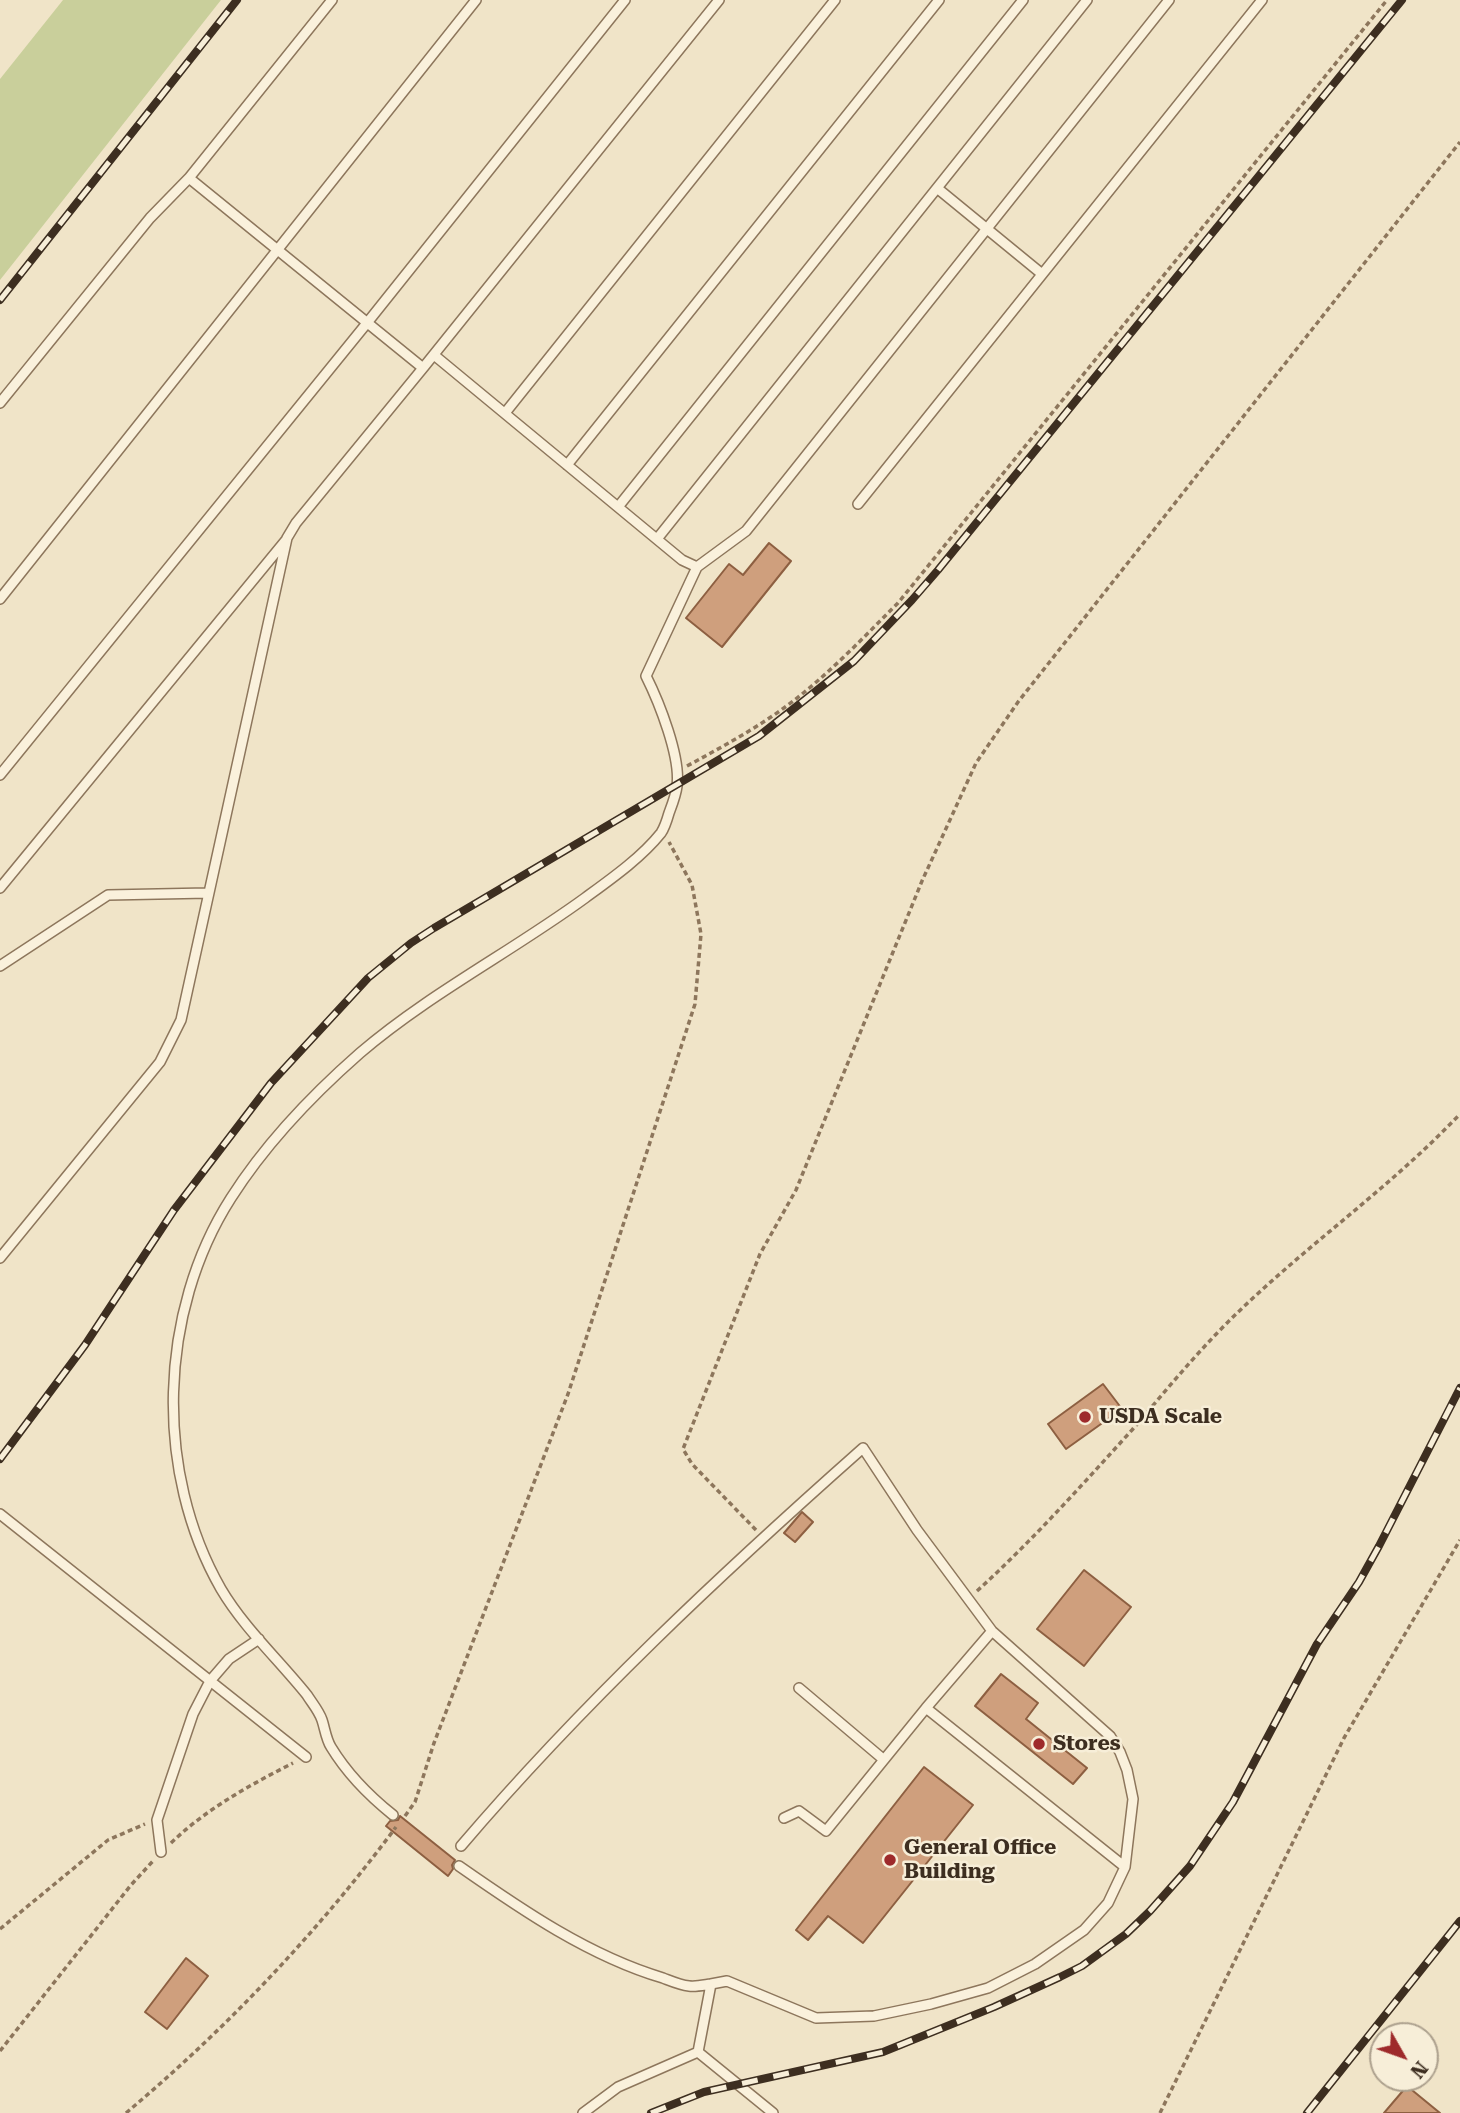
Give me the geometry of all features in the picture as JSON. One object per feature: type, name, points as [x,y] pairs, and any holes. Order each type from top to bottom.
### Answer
[{"type":"lane","points":[[0,403],[150,218],[189,178],[332,0]]},
{"type":"lane","points":[[0,599],[476,0]]},
{"type":"lane","points":[[0,775],[625,0]]},
{"type":"lane","points":[[0,888],[287,538],[296,523],[719,0]]},
{"type":"lane","points":[[505,413],[835,0]]},
{"type":"lane","points":[[567,465],[939,0]]},
{"type":"lane","points":[[618,507],[1023,0]]},
{"type":"lane","points":[[657,539],[1087,0]]},
{"type":"lane","points":[[393,1815],[362,1790],[328,1744],[321,1717],[309,1698],[223,1592],[194,1532],[176,1455],[174,1384],[178,1347],[190,1290],[216,1226],[229,1201],[275,1138],[361,1053],[398,1023],[611,879],[663,831],[678,785],[675,759],[658,701],[646,676],[698,567],[746,531],[1169,0]]},
{"type":"lane","points":[[858,504],[1262,0]]},
{"type":"lane","points":[[189,178],[423,369]]},
{"type":"lane","points":[[937,188],[1042,274]]},
{"type":"lane","points":[[434,355],[682,560],[698,567]]},
{"type":"lane","points":[[0,1258],[160,1062],[181,1020],[287,538]]},
{"type":"lane","points":[[0,966],[108,895],[208,893]]},
{"type":"lane","points":[[459,1866],[579,1943],[640,1971],[691,1987],[727,1981],[816,2018],[874,2016],[988,1988],[1035,1964],[1084,1930],[1108,1903],[1125,1867],[1133,1799],[1127,1770],[1110,1735],[992,1631],[918,1530],[863,1448],[763,1537],[610,1685],[524,1773],[461,1846]]},
{"type":"lane","points":[[0,1514],[306,1757]]},
{"type":"lane","points":[[784,1818],[799,1811],[826,1831],[883,1759],[992,1631]]},
{"type":"lane","points":[[161,1852],[157,1820],[193,1714],[210,1681],[229,1659],[259,1639]]},
{"type":"lane","points":[[799,1688],[883,1759]]},
{"type":"lane","points":[[926,1708],[1125,1867]]},
{"type":"lane","points":[[698,2052],[710,1984]]},
{"type":"lane","points":[[583,2113],[618,2087],[698,2052]]},
{"type":"lane","points":[[698,2052],[773,2113]]},
{"type":"path","points":[[676,772],[727,744],[788,705],[834,667],[898,603],[1387,0]]},
{"type":"path","points":[[763,1537],[692,1464],[683,1449],[760,1254],[796,1190],[922,881],[975,763],[1018,702],[1460,142]]},
{"type":"path","points":[[126,2113],[176,2071],[262,1987],[376,1855],[415,1802],[434,1743],[568,1394],[695,1004],[701,934],[692,885],[663,831]]},
{"type":"path","points":[[968,1599],[1021,1551],[1201,1349],[1250,1300],[1353,1214],[1460,1114]]},
{"type":"path","points":[[1160,2113],[1344,1738],[1460,1540]]},
{"type":"path","points":[[0,2051],[131,1885],[161,1852],[186,1829],[239,1792],[306,1757]]},
{"type":"path","points":[[0,1929],[108,1840],[157,1820]]},
{"type":"green space","points":[[63,0],[221,0],[0,280],[0,79]]},
{"type":"building","points":[[769,543],[791,561],[722,647],[686,618],[729,564],[743,575]]},
{"type":"building","name":"USDA Scale","points":[[1103,1384],[1122,1409],[1066,1449],[1048,1424]]},
{"type":"building","points":[[802,1512],[813,1522],[795,1542],[784,1533]]},
{"type":"building","points":[[1084,1570],[1131,1607],[1084,1666],[1037,1629]]},
{"type":"building","name":"Stores","points":[[1001,1674],[1038,1703],[1026,1719],[1087,1768],[1073,1784],[975,1706]]},
{"type":"building","name":"General Office Building","points":[[924,1767],[973,1805],[863,1943],[828,1916],[808,1940],[796,1930]]},
{"type":"building","points":[[400,1816],[455,1860],[448,1876],[386,1826]]},
{"type":"building","points":[[186,1958],[208,1976],[167,2029],[145,2012]]},
{"type":"building","points":[[1402,2092],[1414,2092],[1440,2113],[1384,2113]]},
{"type":"railway","points":[[0,300],[237,0]]},
{"type":"railway","points":[[0,1459],[85,1345],[174,1210],[271,1083],[368,978],[434,928],[759,736],[854,661],[938,570],[1402,0]]},
{"type":"railway","points":[[651,2113],[704,2092],[883,2052],[1060,1977],[1082,1966],[1126,1934],[1190,1866],[1233,1802],[1317,1644],[1359,1582],[1379,1546],[1460,1388]]},
{"type":"railway","points":[[1307,2113],[1460,1921]]},
{"type":"place","name":"USDA Scale","points":[[1085,1417]]},
{"type":"place","name":"Stores","points":[[1039,1744]]},
{"type":"place","name":"General Office Building","points":[[890,1860]]}]
